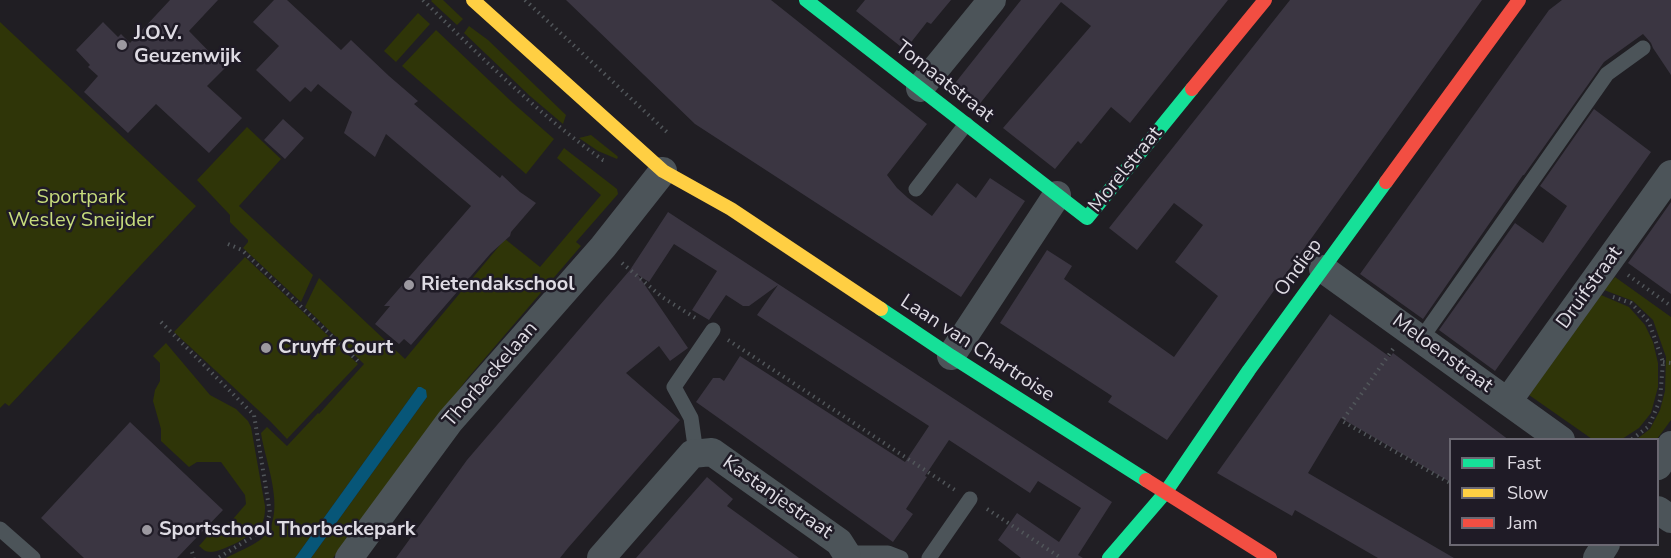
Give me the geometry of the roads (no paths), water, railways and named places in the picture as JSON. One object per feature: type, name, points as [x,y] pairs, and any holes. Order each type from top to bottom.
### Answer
[{"type":"street","name":"Tomaatstraat","points":[[806,0],[1057,195]]},
{"type":"street","points":[[920,88],[992,0]]},
{"type":"street","name":"Morelstraat","points":[[951,356],[1057,195],[1087,218],[1265,0]]},
{"type":"street","name":"Ondiep","points":[[1108,558],[1166,493],[1249,370],[1519,0]]},
{"type":"street","name":"Laan van Chartroise","points":[[478,2],[663,171],[730,209],[951,356],[1270,558]]},
{"type":"street","name":"Thorbeckelaan","points":[[349,558],[450,421],[603,247],[663,171]]},
{"type":"street","name":"Druifstraat","points":[[1508,402],[1671,174]]},
{"type":"street","name":"Meloenstraat","points":[[1323,268],[1558,438]]},
{"type":"street","points":[[1659,464],[1671,445]]},
{"type":"street","name":"Kastanjestraat","points":[[601,558],[692,454],[712,452],[839,542],[847,555]]},
{"type":"lane","points":[[1414,334],[1607,74],[1643,48]]},
{"type":"lane","points":[[916,189],[966,124]]},
{"type":"lane","points":[[696,453],[690,418],[674,387],[713,330]]},
{"type":"lane","points":[[929,558],[970,499]]},
{"type":"lane","points":[[0,529],[33,558]]},
{"type":"lane","points":[[847,555],[888,553],[901,558]]},
{"type":"water","points":[[418,387],[426,390],[427,397],[311,558],[295,558]]},
{"type":"place","name":"J.O.V. Geuzenwijk","points":[[122,45]]},
{"type":"place","name":"Rietendakschool","points":[[409,285]]},
{"type":"place","name":"Cruyff Court","points":[[266,348]]},
{"type":"place","name":"Sportschool Thorbeckepark","points":[[147,530]]},
{"type":"park label","name":"Sportpark Wesley Sneijder","points":[[81,210]]}]
